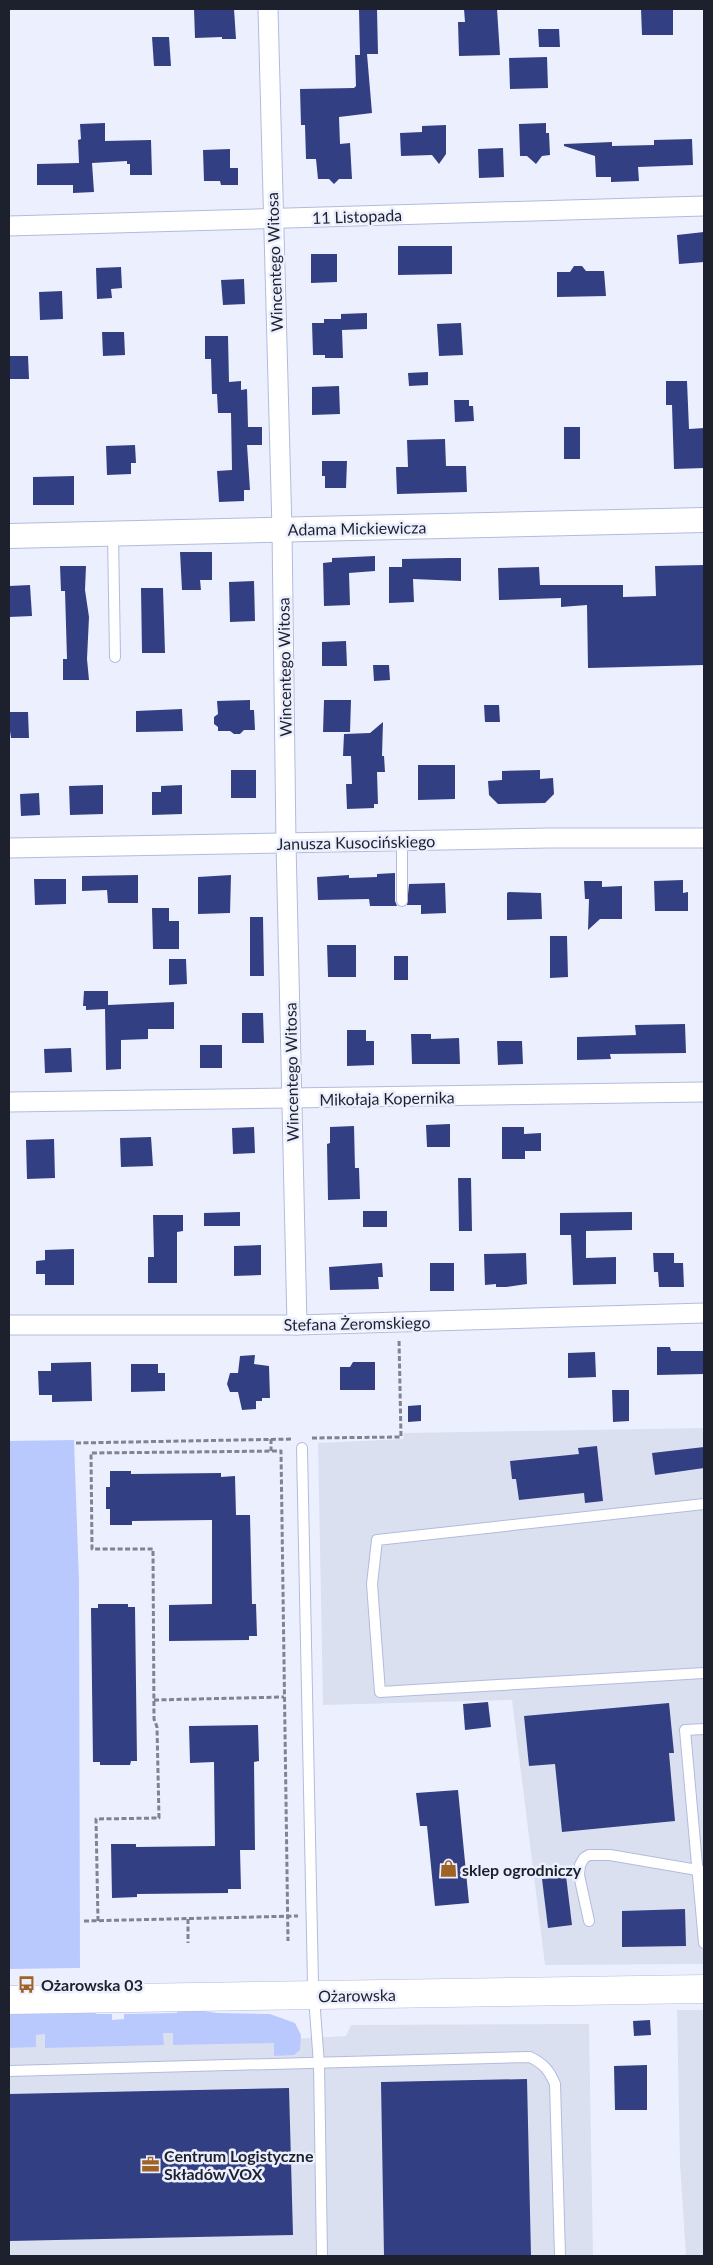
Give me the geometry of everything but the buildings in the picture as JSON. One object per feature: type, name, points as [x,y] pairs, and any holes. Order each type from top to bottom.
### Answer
[{"type":"main road","name":"Ożarowska","points":[[9,2000],[704,1989]]},
{"type":"street","name":"Wincentego Witosa","points":[[268,9],[272,218],[282,530],[286,843],[297,1325]]},
{"type":"street","name":"11 Listopada","points":[[9,226],[704,206]]},
{"type":"street","name":"Adama Mickiewicza","points":[[9,536],[704,520]]},
{"type":"street","name":"Janusza Kusocińskiego","points":[[9,848],[704,838]]},
{"type":"street","name":"Mikołaja Kopernika","points":[[9,1102],[704,1092]]},
{"type":"street","name":"Stefana Żeromskiego","points":[[9,1325],[297,1325],[704,1313]]},
{"type":"lane","points":[[113,534],[114,657]]},
{"type":"lane","points":[[402,841],[402,901]]},
{"type":"lane","points":[[302,1443],[314,1995],[319,2064],[322,2256]]},
{"type":"lane","points":[[704,1504],[377,1540],[372,1584],[380,1692],[704,1673]]},
{"type":"lane","points":[[704,1729],[686,1730],[699,1828],[704,1938]]},
{"type":"lane","points":[[589,1921],[579,1876],[580,1865],[584,1858],[589,1855],[610,1855],[701,1871]]},
{"type":"lane","points":[[9,2071],[530,2057],[542,2063],[550,2072],[555,2084],[560,2256]]},
{"type":"path","points":[[311,1438],[401,1437],[398,1334]]},
{"type":"path","points":[[271,1439],[271,1451]]},
{"type":"path","points":[[76,1443],[271,1439],[302,1443]]},
{"type":"path","points":[[98,1921],[96,1819],[159,1818],[157,1728],[154,1720],[153,1549],[92,1549],[90,1454],[281,1451],[288,1941]]},
{"type":"path","points":[[154,1700],[284,1697]]},
{"type":"path","points":[[84,1921],[312,1916]]},
{"type":"path","points":[[188,1919],[188,1942]]},
{"type":"shaded area","points":[[704,1428],[704,1964],[545,1965],[512,1700],[323,1705],[318,1443],[403,1439],[404,1433]]},
{"type":"shaded area","points":[[74,1440],[79,1581],[80,1968],[9,1969],[9,1441]]},
{"type":"shaded area","points":[[96,2007],[96,2014],[112,2014],[112,2020],[124,2019],[124,2014],[177,2013],[177,2007],[217,2013],[270,2014],[295,2023],[301,2035],[300,2050],[294,2055],[274,2056],[274,2043],[173,2045],[173,2033],[163,2033],[164,2045],[45,2048],[45,2034],[36,2035],[36,2047],[9,2048],[9,2009]]},
{"type":"shaded area","points":[[677,2010],[704,2010],[704,2256],[686,2256],[680,2163]]},
{"type":"shaded area","points":[[589,2024],[593,2256],[9,2256],[9,2029],[285,2025],[293,2039],[346,2036],[351,2025]]},
{"type":"place","name":"sklep ogrodniczy","points":[[448,1869]]},
{"type":"place","name":"Ożarowska 03","points":[[27,1984]]},
{"type":"place","name":"Centrum Logistyczne Składów VOX","points":[[150,2164]]}]
